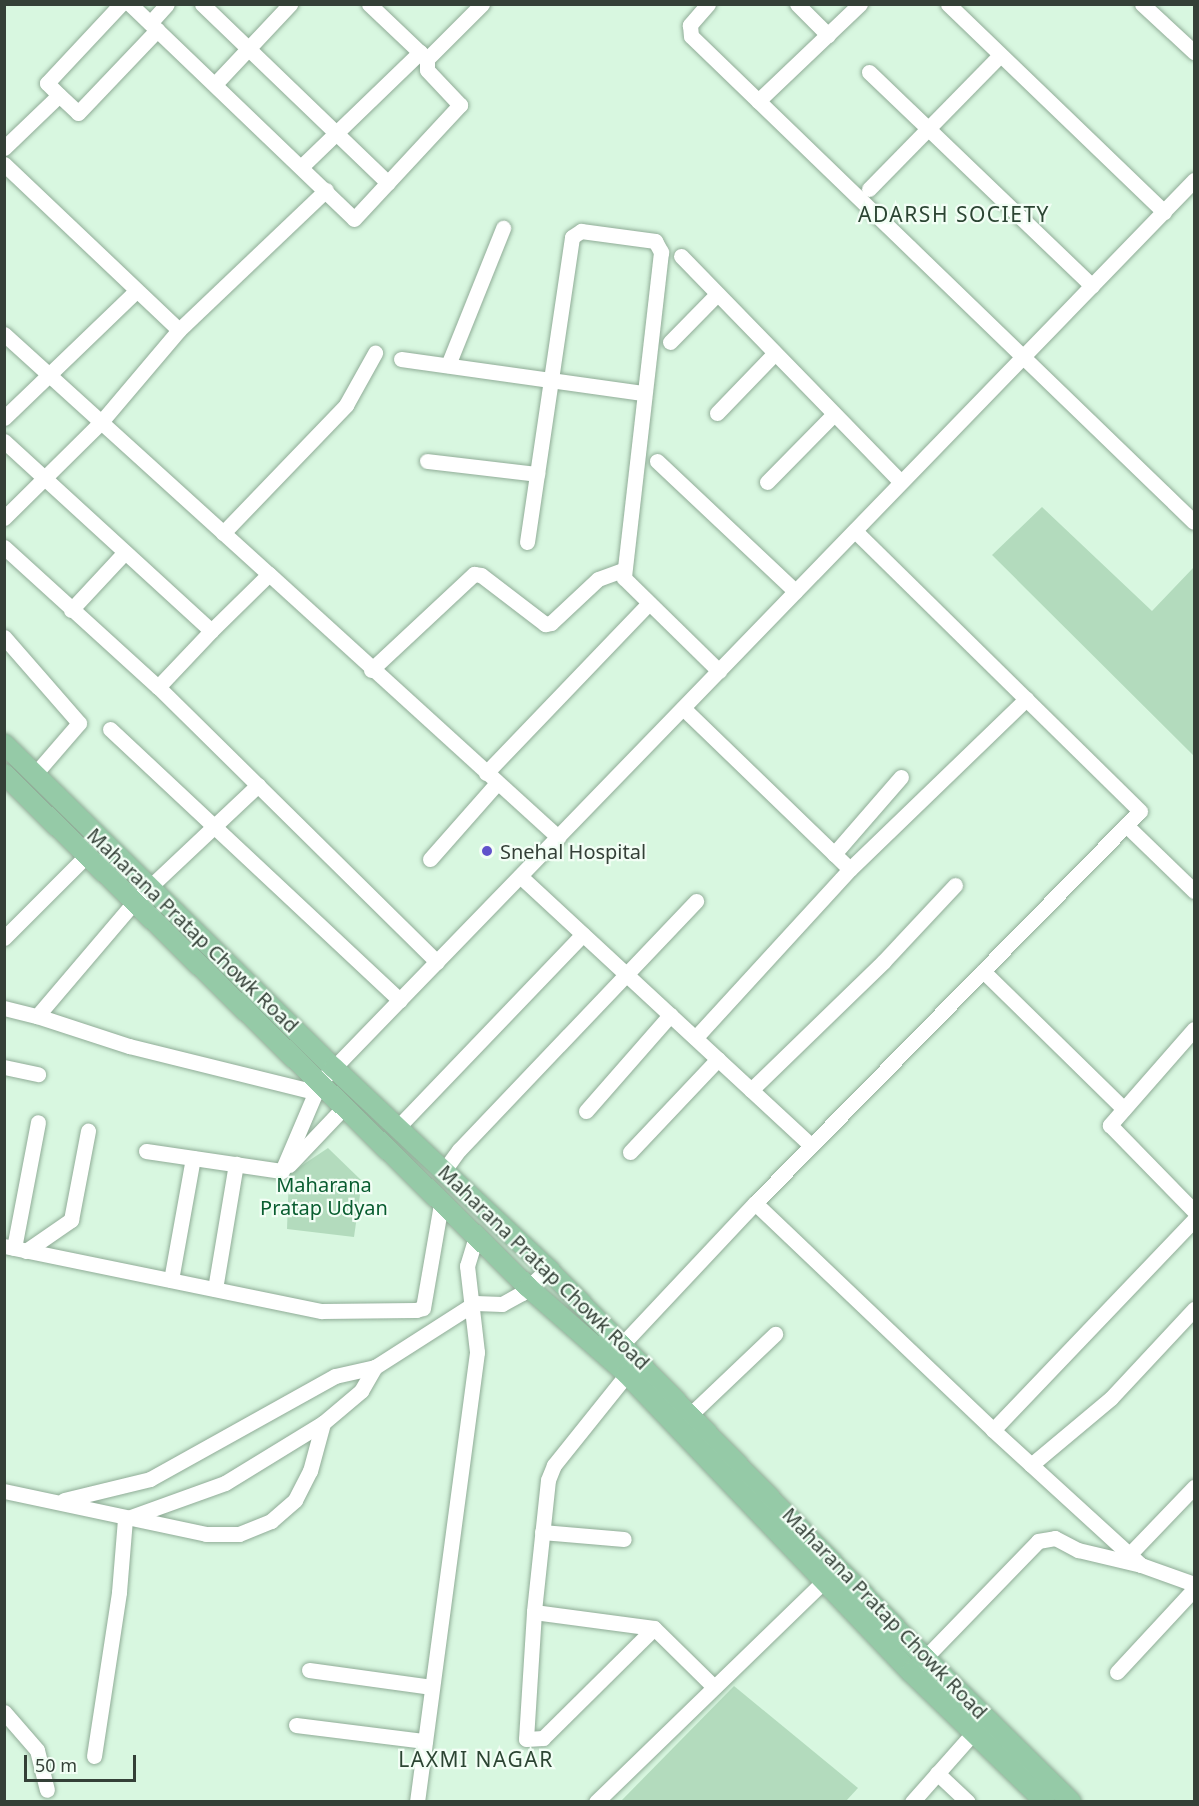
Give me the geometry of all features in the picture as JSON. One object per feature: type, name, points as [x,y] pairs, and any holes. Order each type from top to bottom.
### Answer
[{"type":"main road","name":"Maharana Pratap Chowk Road","points":[[4,744],[35,774],[318,1087],[344,1107],[528,1287],[617,1351],[692,1413],[831,1574],[911,1672],[1045,1802]]},
{"type":"main road","name":"Maharana Pratap Chowk Road","points":[[4,774],[86,856],[142,895],[445,1170],[548,1269],[617,1351],[627,1374],[831,1574],[925,1658],[1071,1802]]},
{"type":"street","points":[[121,4],[47,83],[78,113],[153,26],[167,4]]},
{"type":"street","points":[[130,4],[302,166],[354,219],[460,105],[442,90],[427,70],[423,56],[369,4]]},
{"type":"street","points":[[202,4],[388,183]]},
{"type":"street","points":[[215,84],[290,4]]},
{"type":"street","points":[[302,166],[482,4]]},
{"type":"street","points":[[708,4],[690,25],[691,36],[1194,522]]},
{"type":"street","points":[[798,4],[828,34]]},
{"type":"street","points":[[758,101],[860,4]]},
{"type":"street","points":[[948,4],[1164,212]]},
{"type":"street","points":[[1142,4],[1194,52]]},
{"type":"street","points":[[869,189],[1000,55]]},
{"type":"street","points":[[869,72],[1092,286]]},
{"type":"street","points":[[4,148],[59,95]]},
{"type":"street","points":[[8,174],[179,330]]},
{"type":"street","points":[[282,1171],[318,1087],[334,1068],[1194,180]]},
{"type":"street","points":[[4,518],[101,422],[179,330],[326,190]]},
{"type":"street","points":[[448,365],[503,228]]},
{"type":"street","points":[[527,542],[572,237],[581,231],[658,243],[661,252],[623,570],[627,583],[719,671]]},
{"type":"street","points":[[681,256],[901,482]]},
{"type":"street","points":[[4,418],[136,291]]},
{"type":"street","points":[[670,342],[717,294]]},
{"type":"street","points":[[4,334],[269,574],[371,670],[558,837]]},
{"type":"street","points":[[223,532],[346,405],[375,352]]},
{"type":"street","points":[[717,413],[775,353]]},
{"type":"street","points":[[401,359],[643,393]]},
{"type":"street","points":[[767,482],[834,414]]},
{"type":"street","points":[[4,441],[211,631]]},
{"type":"street","points":[[427,461],[537,474]]},
{"type":"street","points":[[657,461],[795,591]]},
{"type":"street","points":[[617,1351],[811,1145],[1140,811],[855,531]]},
{"type":"street","points":[[4,547],[158,687],[437,962]]},
{"type":"street","points":[[71,610],[125,552]]},
{"type":"street","points":[[371,670],[474,574],[481,574],[545,624],[551,623],[598,579],[623,570]]},
{"type":"street","points":[[158,687],[269,574]]},
{"type":"street","points":[[430,859],[492,778],[648,604]]},
{"type":"street","points":[[4,637],[80,723],[35,774]]},
{"type":"street","points":[[695,1038],[850,869],[1026,699]]},
{"type":"street","points":[[683,708],[850,869]]},
{"type":"street","points":[[110,729],[400,1000]]},
{"type":"street","points":[[834,854],[901,777]]},
{"type":"street","points":[[37,1016],[142,895],[258,785]]},
{"type":"street","points":[[1126,825],[1194,891]]},
{"type":"street","points":[[4,938],[86,856]]},
{"type":"street","points":[[520,876],[811,1145]]},
{"type":"street","points":[[751,1090],[884,961],[955,885]]},
{"type":"street","points":[[445,1170],[459,1150],[696,901]]},
{"type":"street","points":[[398,1127],[583,934]]},
{"type":"street","points":[[983,971],[1124,1109]]},
{"type":"street","points":[[4,1008],[37,1016],[129,1046],[318,1087]]},
{"type":"street","points":[[586,1111],[670,1015]]},
{"type":"street","points":[[993,1430],[1193,1209],[1110,1125],[1194,1029]]},
{"type":"street","points":[[630,1152],[718,1059]]},
{"type":"street","points":[[4,1067],[38,1074]]},
{"type":"street","points":[[282,1171],[344,1107]]},
{"type":"street","points":[[15,1249],[38,1122]]},
{"type":"street","points":[[15,1249],[71,1220],[88,1131]]},
{"type":"street","points":[[146,1151],[282,1171]]},
{"type":"street","points":[[171,1280],[193,1158]]},
{"type":"street","points":[[215,1289],[236,1164]]},
{"type":"street","points":[[755,1203],[1131,1560]]},
{"type":"street","points":[[15,1249],[321,1311],[423,1308],[441,1204]]},
{"type":"street","points":[[417,1802],[477,1352],[475,1303],[467,1266],[476,1237]]},
{"type":"street","points":[[61,1500],[150,1479],[335,1376],[375,1367],[475,1303],[502,1304],[528,1287],[548,1269]]},
{"type":"street","points":[[1031,1465],[1111,1398],[1194,1309]]},
{"type":"street","points":[[692,1413],[775,1334]]},
{"type":"street","points":[[125,1519],[225,1483],[323,1423],[361,1392],[375,1367]]},
{"type":"street","points":[[627,1374],[554,1465],[548,1480],[534,1612],[524,1732],[526,1739],[534,1741],[543,1738],[654,1628]]},
{"type":"street","points":[[4,1491],[61,1500],[125,1519],[206,1534],[239,1534],[271,1521],[295,1500],[310,1471],[323,1423]]},
{"type":"street","points":[[1131,1560],[1194,1486]]},
{"type":"street","points":[[94,1756],[119,1592],[125,1519]]},
{"type":"street","points":[[542,1532],[624,1539]]},
{"type":"street","points":[[911,1672],[1038,1541],[1055,1538],[1078,1550],[1131,1560],[1194,1584]]},
{"type":"street","points":[[596,1802],[831,1574]]},
{"type":"street","points":[[1117,1671],[1194,1589]]},
{"type":"street","points":[[534,1612],[654,1628],[714,1687]]},
{"type":"street","points":[[309,1670],[432,1687]]},
{"type":"street","points":[[4,1712],[37,1750],[47,1790]]},
{"type":"street","points":[[296,1725],[425,1741]]},
{"type":"street","points":[[912,1802],[973,1733]]},
{"type":"street","points":[[937,1773],[968,1802]]},
{"type":"green space","points":[[1042,507],[1152,611],[1194,567],[1194,756],[992,555]]},
{"type":"green space","name":"Maharana Pratap Udyan","points":[[328,1148],[362,1181],[354,1237],[287,1229],[289,1174]]},
{"type":"green space","points":[[734,1686],[858,1788],[846,1801],[621,1801]]},
{"type":"place","name":"Snehal Hospital","points":[[487,851]]},
{"type":"district","name":"ADARSH SOCIETY","points":[[954,214]]},
{"type":"district","name":"LAXMI NAGAR","points":[[476,1759]]}]
